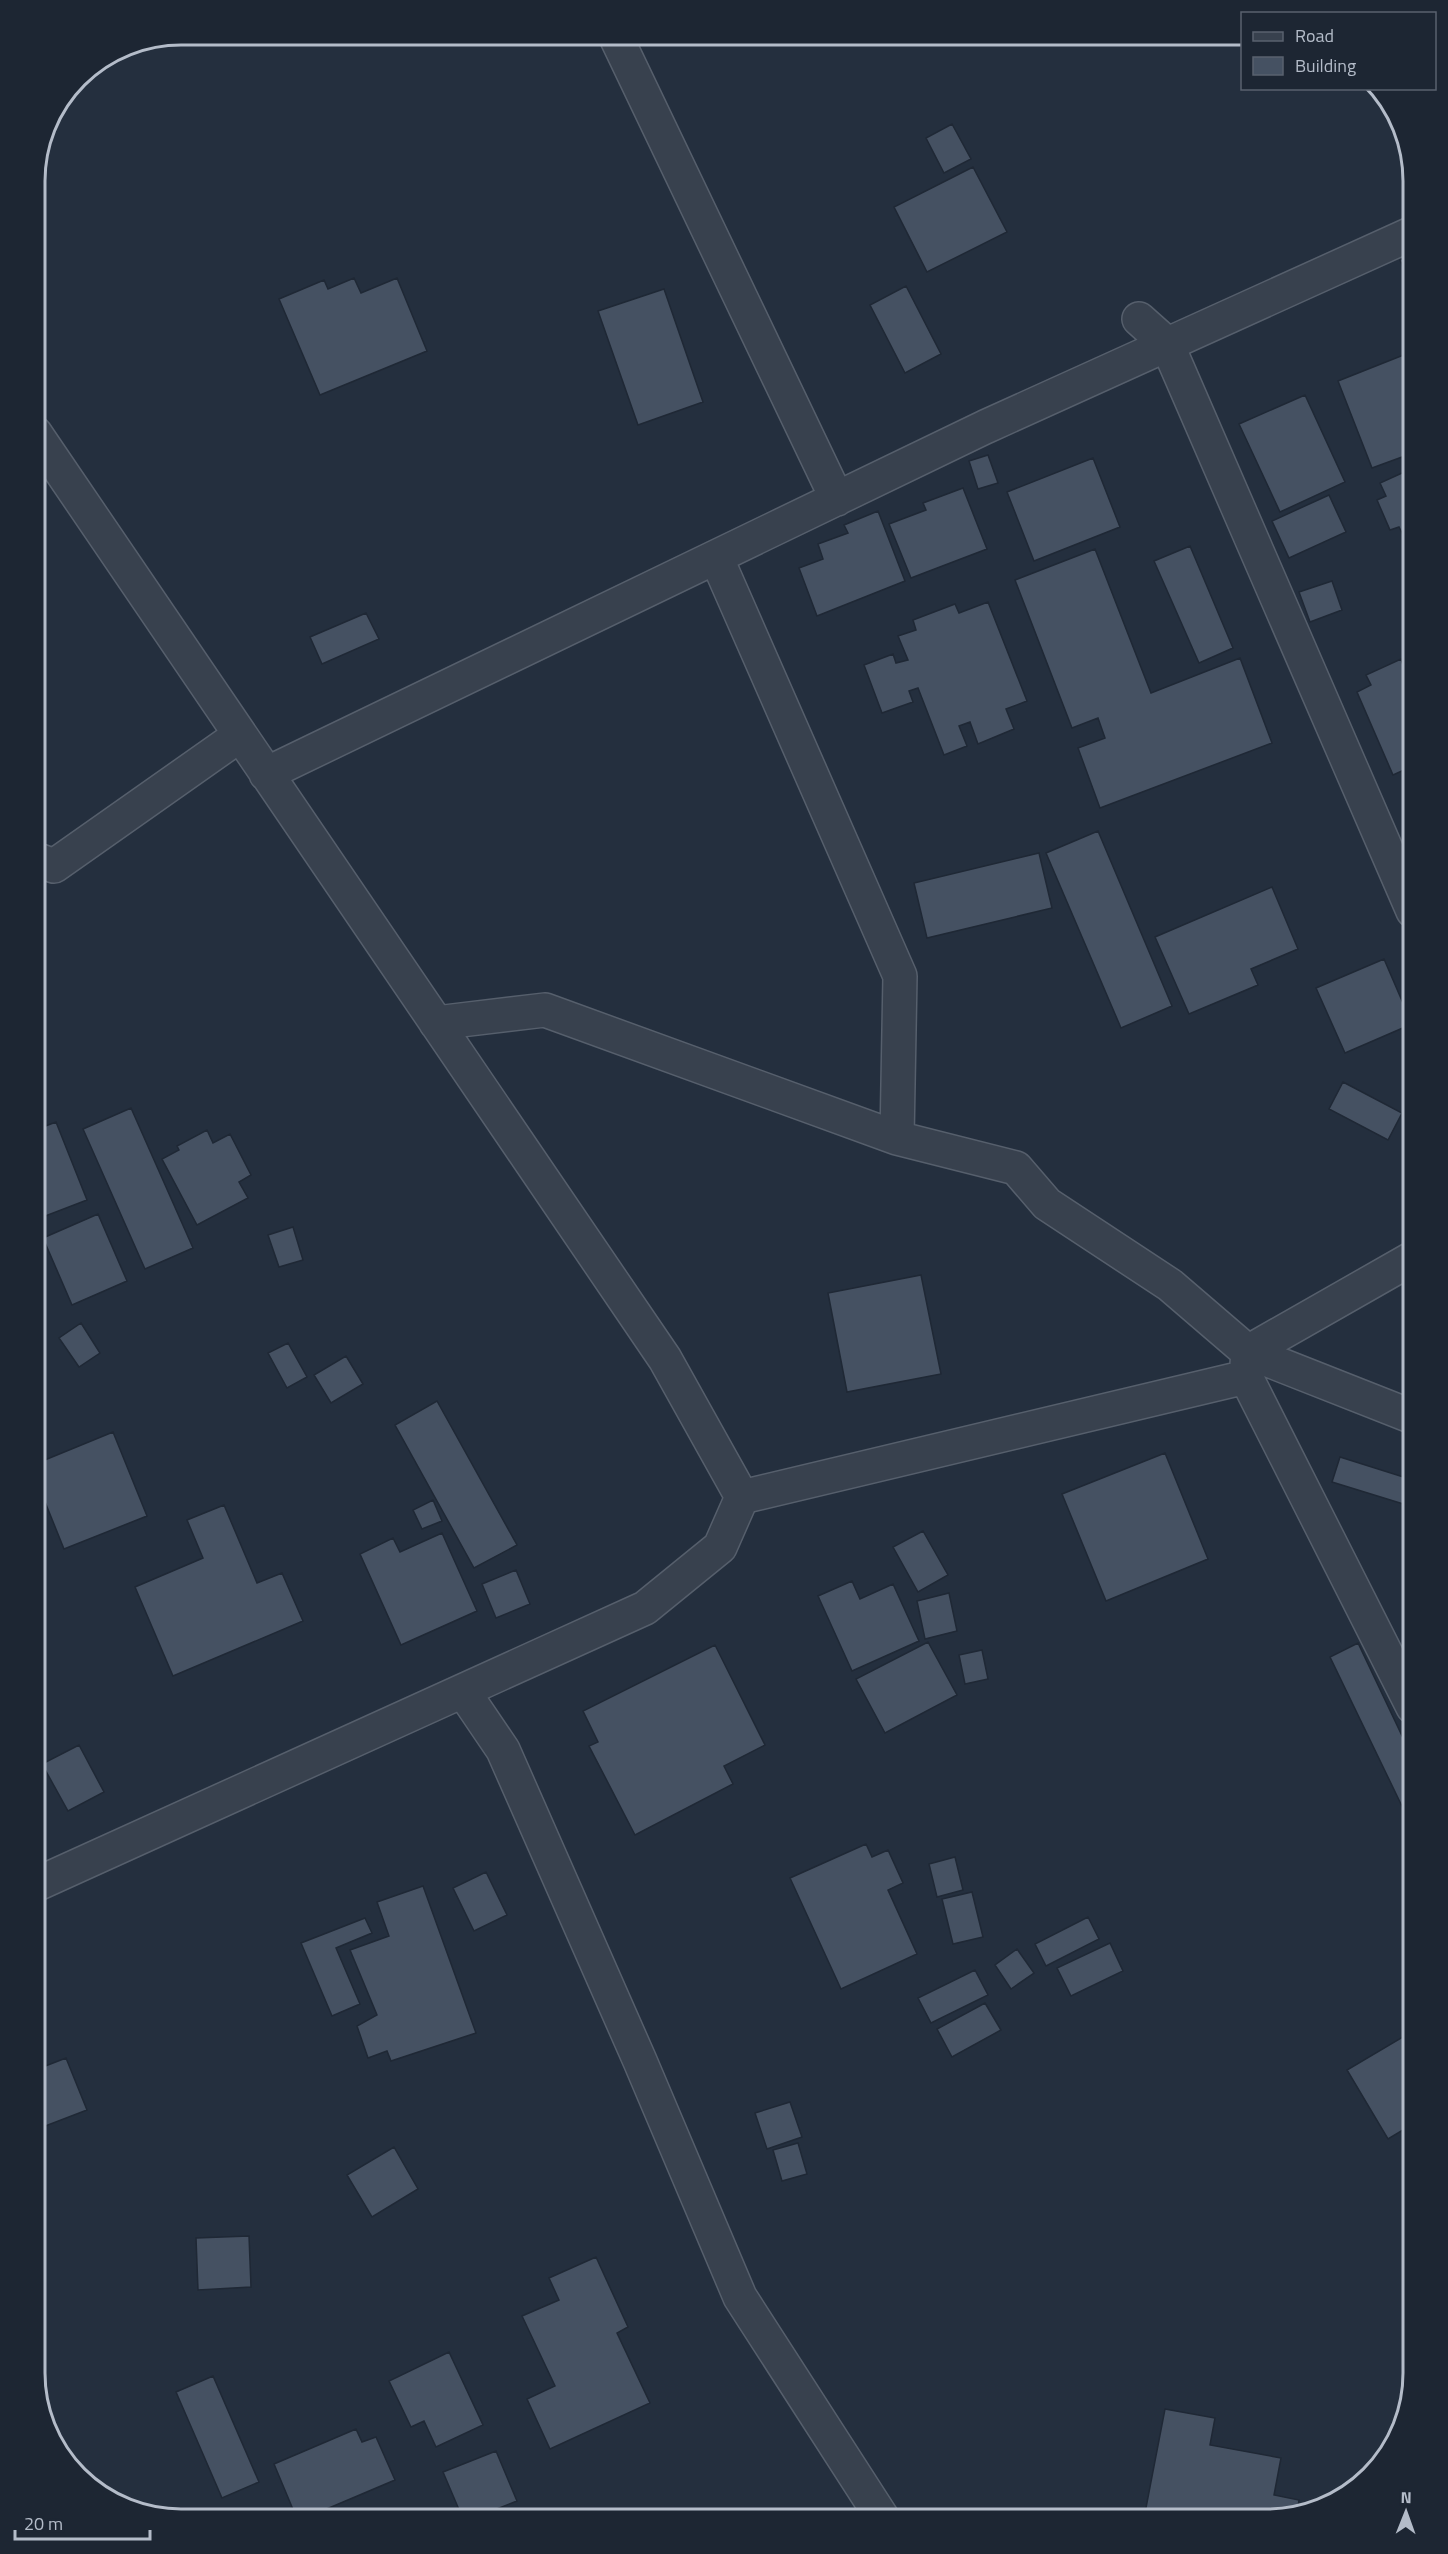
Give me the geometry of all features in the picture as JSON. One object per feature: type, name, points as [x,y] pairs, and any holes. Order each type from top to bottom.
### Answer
[{"type":"street","points":[[620,45],[837,499]]},
{"type":"street","points":[[266,774],[985,427],[1403,237]]},
{"type":"street","points":[[1139,319],[1167,344],[1403,888]]},
{"type":"street","points":[[45,449],[664,1359],[742,1497]]},
{"type":"street","points":[[716,557],[900,976],[897,1138]]},
{"type":"street","points":[[45,863],[54,866],[240,735]]},
{"type":"street","points":[[436,1023],[545,1010],[897,1138],[1016,1168],[1047,1204],[1170,1285],[1247,1365],[1403,1686]]},
{"type":"street","points":[[742,1497],[1247,1365],[1403,1264]]},
{"type":"street","points":[[1247,1365],[1403,1414]]},
{"type":"street","points":[[45,1879],[645,1608],[720,1547],[742,1497]]},
{"type":"street","points":[[463,1690],[502,1750],[640,2061],[740,2297],[877,2509]]},
{"type":"building","points":[[952,124],[971,159],[944,173],[926,138]]},
{"type":"building","points":[[973,167],[1007,232],[927,272],[894,207]]},
{"type":"building","points":[[354,278],[361,293],[397,278],[427,351],[320,395],[279,299],[324,280],[328,289]]},
{"type":"building","points":[[906,286],[941,354],[905,373],[870,305]]},
{"type":"building","points":[[664,289],[703,402],[638,425],[598,311]]},
{"type":"building","points":[[1403,355],[1403,457],[1372,468],[1338,381]]},
{"type":"building","points":[[1305,395],[1345,482],[1280,512],[1239,424]]},
{"type":"building","points":[[988,455],[998,483],[978,489],[969,461]]},
{"type":"building","points":[[1093,458],[1120,527],[1034,561],[1007,492]]},
{"type":"building","points":[[1403,473],[1403,535],[1399,527],[1390,530],[1377,500],[1386,496],[1380,483]]},
{"type":"building","points":[[963,488],[987,549],[911,578],[889,524],[926,510],[923,503]]},
{"type":"building","points":[[1329,495],[1346,532],[1289,558],[1272,521]]},
{"type":"building","points":[[878,511],[905,581],[817,616],[799,568],[823,559],[818,544],[848,533],[844,525]]},
{"type":"building","points":[[1190,546],[1233,648],[1199,663],[1154,561]]},
{"type":"building","points":[[1095,549],[1151,693],[1240,658],[1272,743],[1100,808],[1078,748],[1105,738],[1098,718],[1072,728],[1015,580]]},
{"type":"building","points":[[1332,581],[1342,610],[1310,622],[1299,592]]},
{"type":"building","points":[[988,602],[1027,701],[1006,709],[1014,729],[978,744],[970,722],[959,726],[967,746],[944,755],[918,688],[909,691],[913,702],[882,713],[864,665],[893,654],[896,663],[908,660],[898,636],[916,630],[913,620],[955,604],[959,613]]},
{"type":"building","points":[[366,613],[379,639],[322,664],[310,637]]},
{"type":"building","points":[[1401,659],[1403,665],[1403,770],[1393,775],[1357,692],[1371,685],[1366,675]]},
{"type":"building","points":[[1098,831],[1172,1006],[1121,1028],[1046,853]]},
{"type":"building","points":[[1039,853],[1052,908],[927,938],[914,883]]},
{"type":"building","points":[[1272,887],[1298,949],[1251,969],[1258,985],[1189,1014],[1155,937]]},
{"type":"building","points":[[1384,959],[1403,1003],[1403,1028],[1345,1053],[1316,988]]},
{"type":"building","points":[[1343,1082],[1402,1113],[1388,1140],[1329,1109]]},
{"type":"building","points":[[131,1108],[193,1248],[145,1269],[83,1129]]},
{"type":"building","points":[[56,1122],[87,1200],[45,1216],[45,1126]]},
{"type":"building","points":[[207,1130],[213,1143],[230,1134],[251,1175],[239,1182],[248,1198],[197,1225],[162,1159],[179,1150],[177,1146]]},
{"type":"building","points":[[98,1214],[127,1281],[72,1305],[45,1243],[45,1237]]},
{"type":"building","points":[[293,1227],[303,1260],[279,1267],[268,1235]]},
{"type":"building","points":[[921,1275],[941,1374],[847,1392],[828,1293]]},
{"type":"building","points":[[81,1323],[100,1353],[79,1367],[59,1338]]},
{"type":"building","points":[[288,1343],[307,1377],[287,1388],[268,1353]]},
{"type":"building","points":[[346,1356],[363,1384],[331,1403],[314,1375]]},
{"type":"building","points":[[437,1401],[517,1545],[474,1568],[395,1425]]},
{"type":"building","points":[[113,1432],[147,1516],[64,1549],[45,1502],[45,1460]]},
{"type":"building","points":[[1165,1453],[1208,1559],[1106,1601],[1062,1494]]},
{"type":"building","points":[[1340,1457],[1403,1477],[1403,1504],[1332,1482]]},
{"type":"building","points":[[433,1500],[442,1521],[422,1529],[413,1510]]},
{"type":"building","points":[[224,1505],[257,1583],[282,1573],[303,1621],[173,1676],[135,1587],[203,1558],[187,1520]]},
{"type":"building","points":[[923,1531],[948,1575],[918,1592],[893,1547]]},
{"type":"building","points":[[442,1533],[477,1611],[401,1645],[360,1554],[393,1538],[400,1552]]},
{"type":"building","points":[[516,1570],[530,1604],[496,1618],[482,1584]]},
{"type":"building","points":[[852,1581],[860,1599],[893,1584],[919,1641],[852,1671],[818,1596]]},
{"type":"building","points":[[949,1593],[957,1631],[925,1639],[917,1601]]},
{"type":"building","points":[[928,1642],[957,1695],[885,1733],[856,1679]]},
{"type":"building","points":[[1358,1643],[1403,1738],[1403,1808],[1330,1657]]},
{"type":"building","points":[[715,1645],[765,1745],[724,1766],[733,1784],[635,1835],[589,1746],[598,1742],[583,1711]]},
{"type":"building","points":[[982,1650],[988,1679],[965,1684],[959,1655]]},
{"type":"building","points":[[79,1745],[104,1792],[68,1811],[45,1769],[45,1762]]},
{"type":"building","points":[[866,1844],[872,1857],[888,1850],[903,1883],[888,1890],[917,1954],[841,1989],[790,1878]]},
{"type":"building","points":[[955,1857],[963,1890],[937,1897],[929,1864]]},
{"type":"building","points":[[486,1872],[507,1915],[474,1931],[453,1888]]},
{"type":"building","points":[[423,1886],[476,2033],[391,2061],[387,2051],[368,2058],[357,2026],[377,2015],[350,1950],[389,1936],[377,1902]]},
{"type":"building","points":[[972,1892],[983,1937],[953,1944],[942,1899]]},
{"type":"building","points":[[1088,1917],[1099,1939],[1046,1966],[1035,1944]]},
{"type":"building","points":[[365,1918],[372,1933],[336,1948],[360,2004],[332,2016],[301,1943]]},
{"type":"building","points":[[1110,1943],[1123,1971],[1071,1996],[1057,1968]]},
{"type":"building","points":[[1017,1949],[1034,1973],[1011,1989],[995,1965]]},
{"type":"building","points":[[975,1970],[988,1995],[931,2023],[918,1998]]},
{"type":"building","points":[[985,2003],[1001,2030],[952,2057],[937,2029]]},
{"type":"building","points":[[1403,2037],[1403,2130],[1388,2139],[1347,2070]]},
{"type":"building","points":[[66,2058],[87,2110],[45,2126],[45,2066]]},
{"type":"building","points":[[790,2102],[802,2137],[767,2149],[755,2113]]},
{"type":"building","points":[[798,2143],[807,2174],[782,2181],[773,2150]]},
{"type":"building","points":[[394,2147],[418,2189],[372,2217],[347,2175]]},
{"type":"building","points":[[249,2236],[251,2287],[198,2290],[196,2238]]},
{"type":"building","points":[[596,2257],[628,2327],[617,2333],[650,2403],[550,2449],[527,2399],[555,2386],[522,2316],[559,2300],[549,2278]]},
{"type":"building","points":[[449,2352],[483,2425],[436,2447],[424,2421],[411,2427],[389,2381]]},
{"type":"building","points":[[213,2376],[259,2482],[222,2498],[176,2392]]},
{"type":"building","points":[[1165,2409],[1215,2418],[1210,2445],[1281,2458],[1274,2495],[1299,2500],[1298,2505],[1276,2509],[1146,2509]]},
{"type":"building","points":[[356,2429],[362,2442],[376,2437],[395,2480],[327,2509],[293,2509],[274,2464]]},
{"type":"building","points":[[496,2451],[517,2501],[497,2509],[459,2509],[443,2472]]}]
